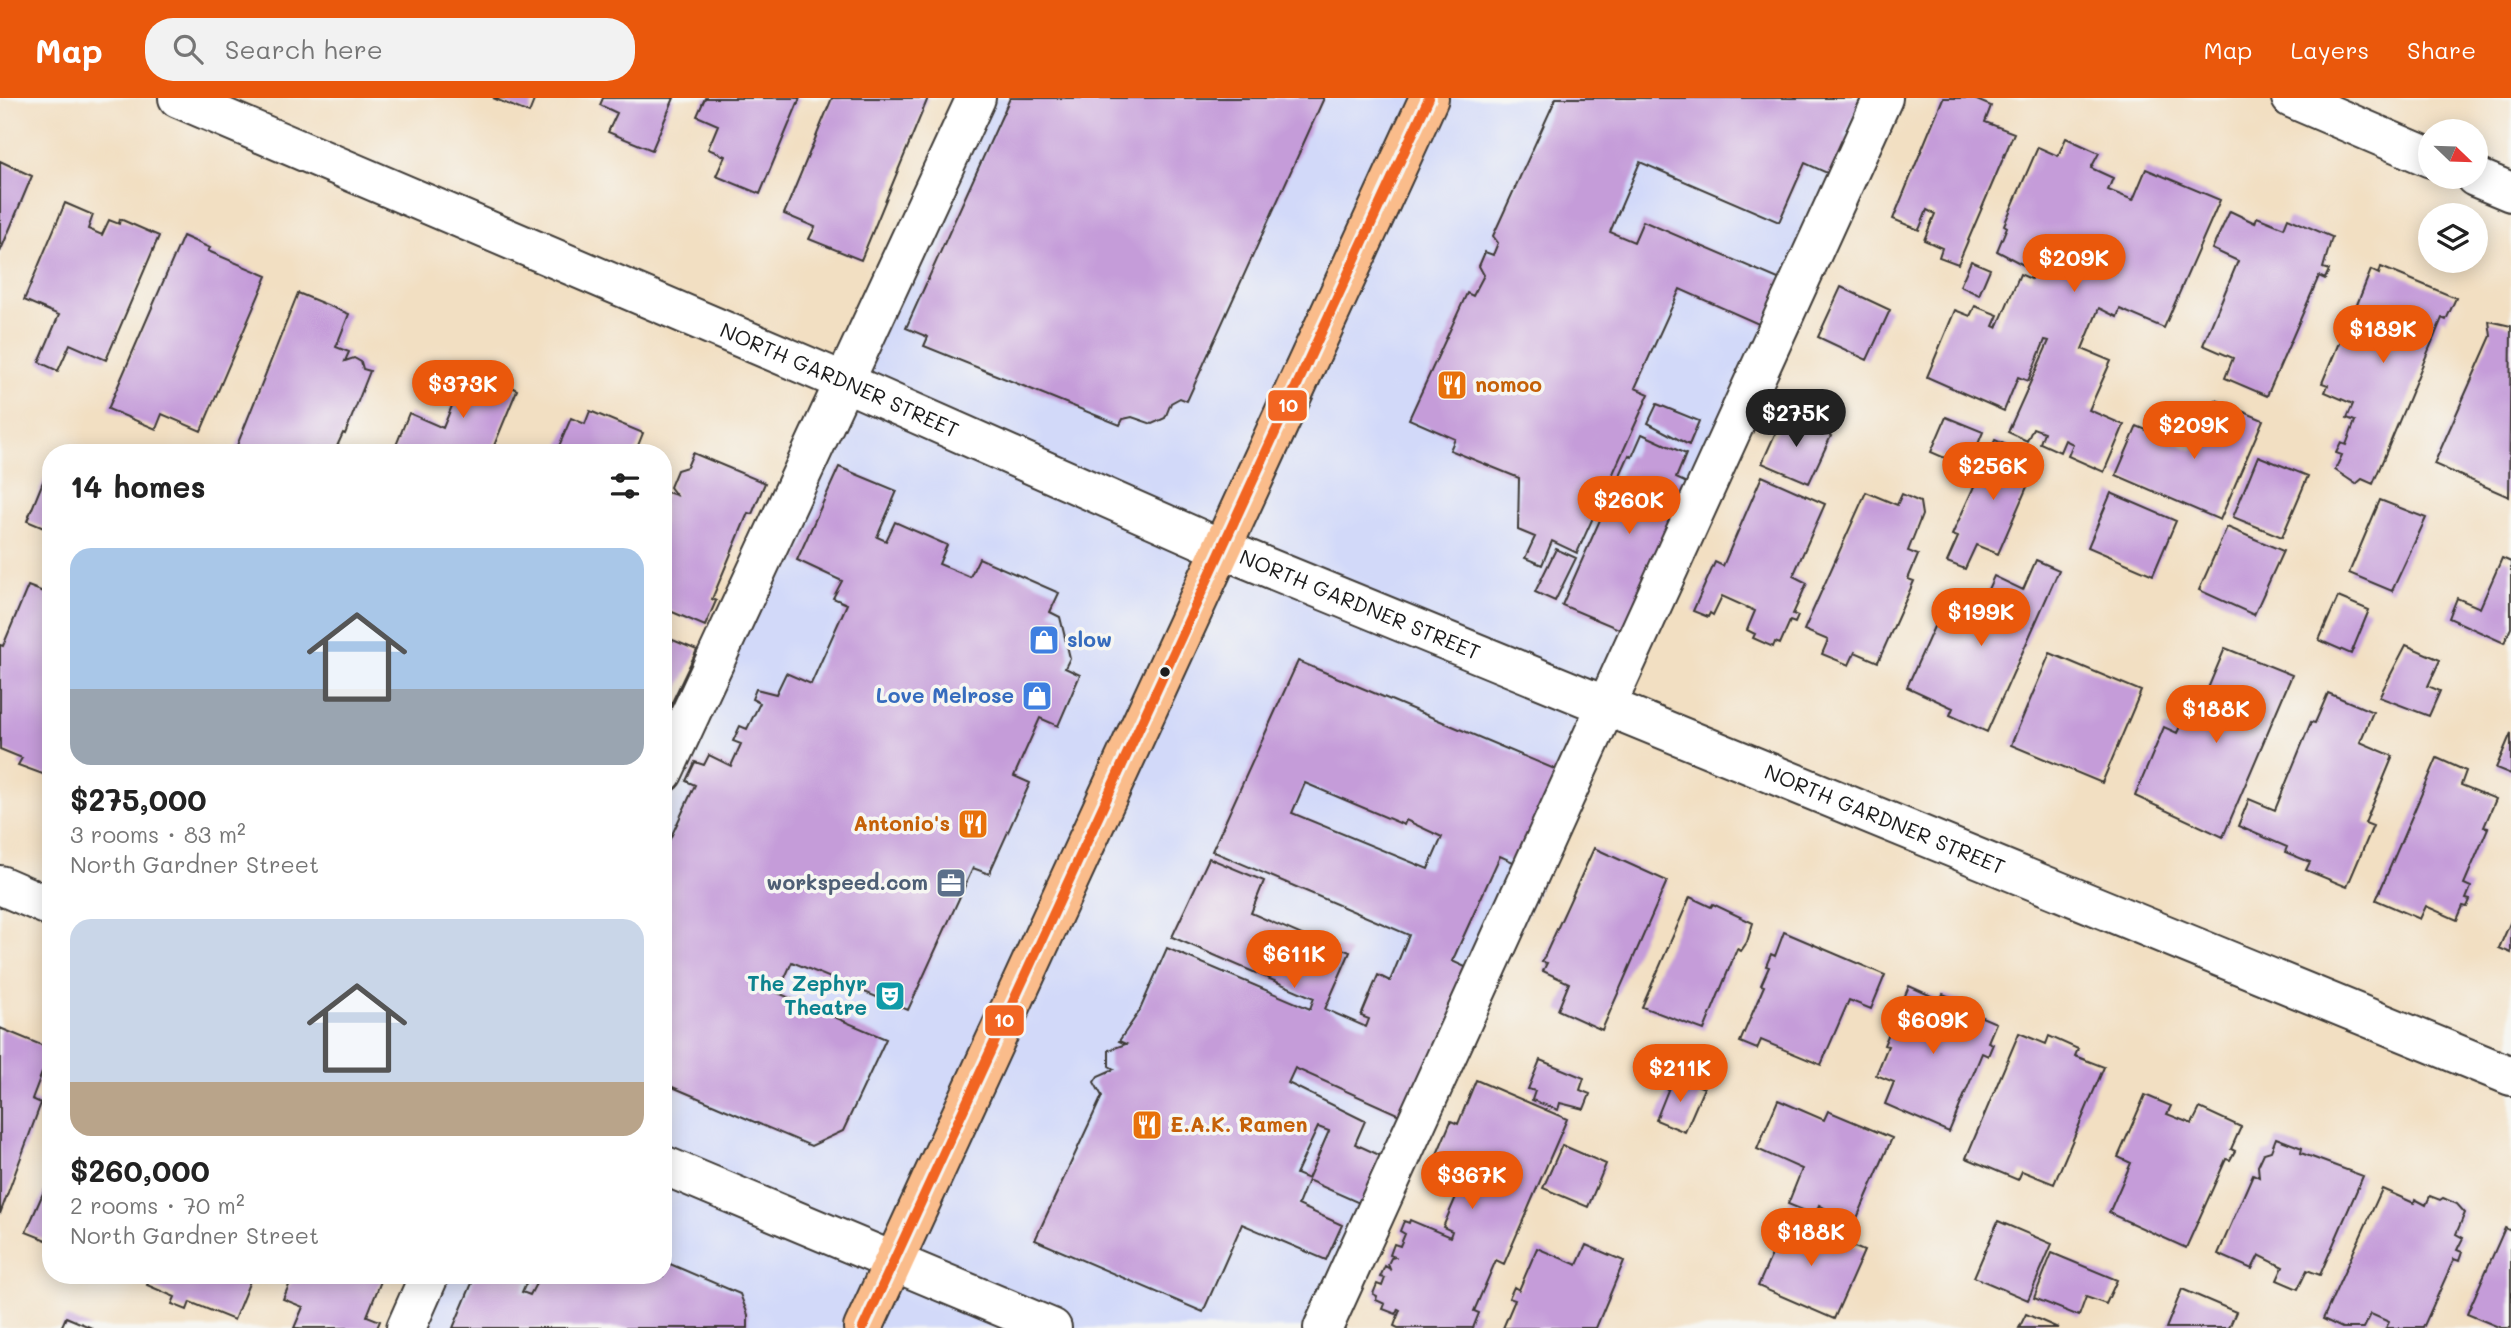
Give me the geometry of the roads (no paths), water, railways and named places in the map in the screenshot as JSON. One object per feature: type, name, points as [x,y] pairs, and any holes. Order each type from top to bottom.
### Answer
[{"type":"main road","points":[[863,1328],[1429,98]]},
{"type":"street","name":"NORTH GARDNER STREET","points":[[178,98],[847,383],[1220,548],[2511,1076]]},
{"type":"street","points":[[672,755],[847,383],[976,98]]},
{"type":"street","points":[[1324,1328],[1882,98]]},
{"type":"street","points":[[2291,98],[2418,152]]},
{"type":"street","points":[[2488,182],[2511,192]]},
{"type":"street","points":[[0,886],[42,903]]},
{"type":"street","points":[[672,1169],[1052,1328]]},
{"type":"street","points":[[406,1328],[425,1284]]},
{"type":"place","name":"nomoo","points":[[1452,385]]},
{"type":"place","name":"slow","points":[[1044,640]]},
{"type":"place","name":"Love Melrose","points":[[1037,696]]},
{"type":"place","name":"Antonio's","points":[[973,824]]},
{"type":"place","name":"workspeed.com","points":[[951,883]]},
{"type":"place","name":"The Zephyr Theatre","points":[[890,996]]},
{"type":"place","name":"E.A.K. Ramen","points":[[1147,1125]]}]
